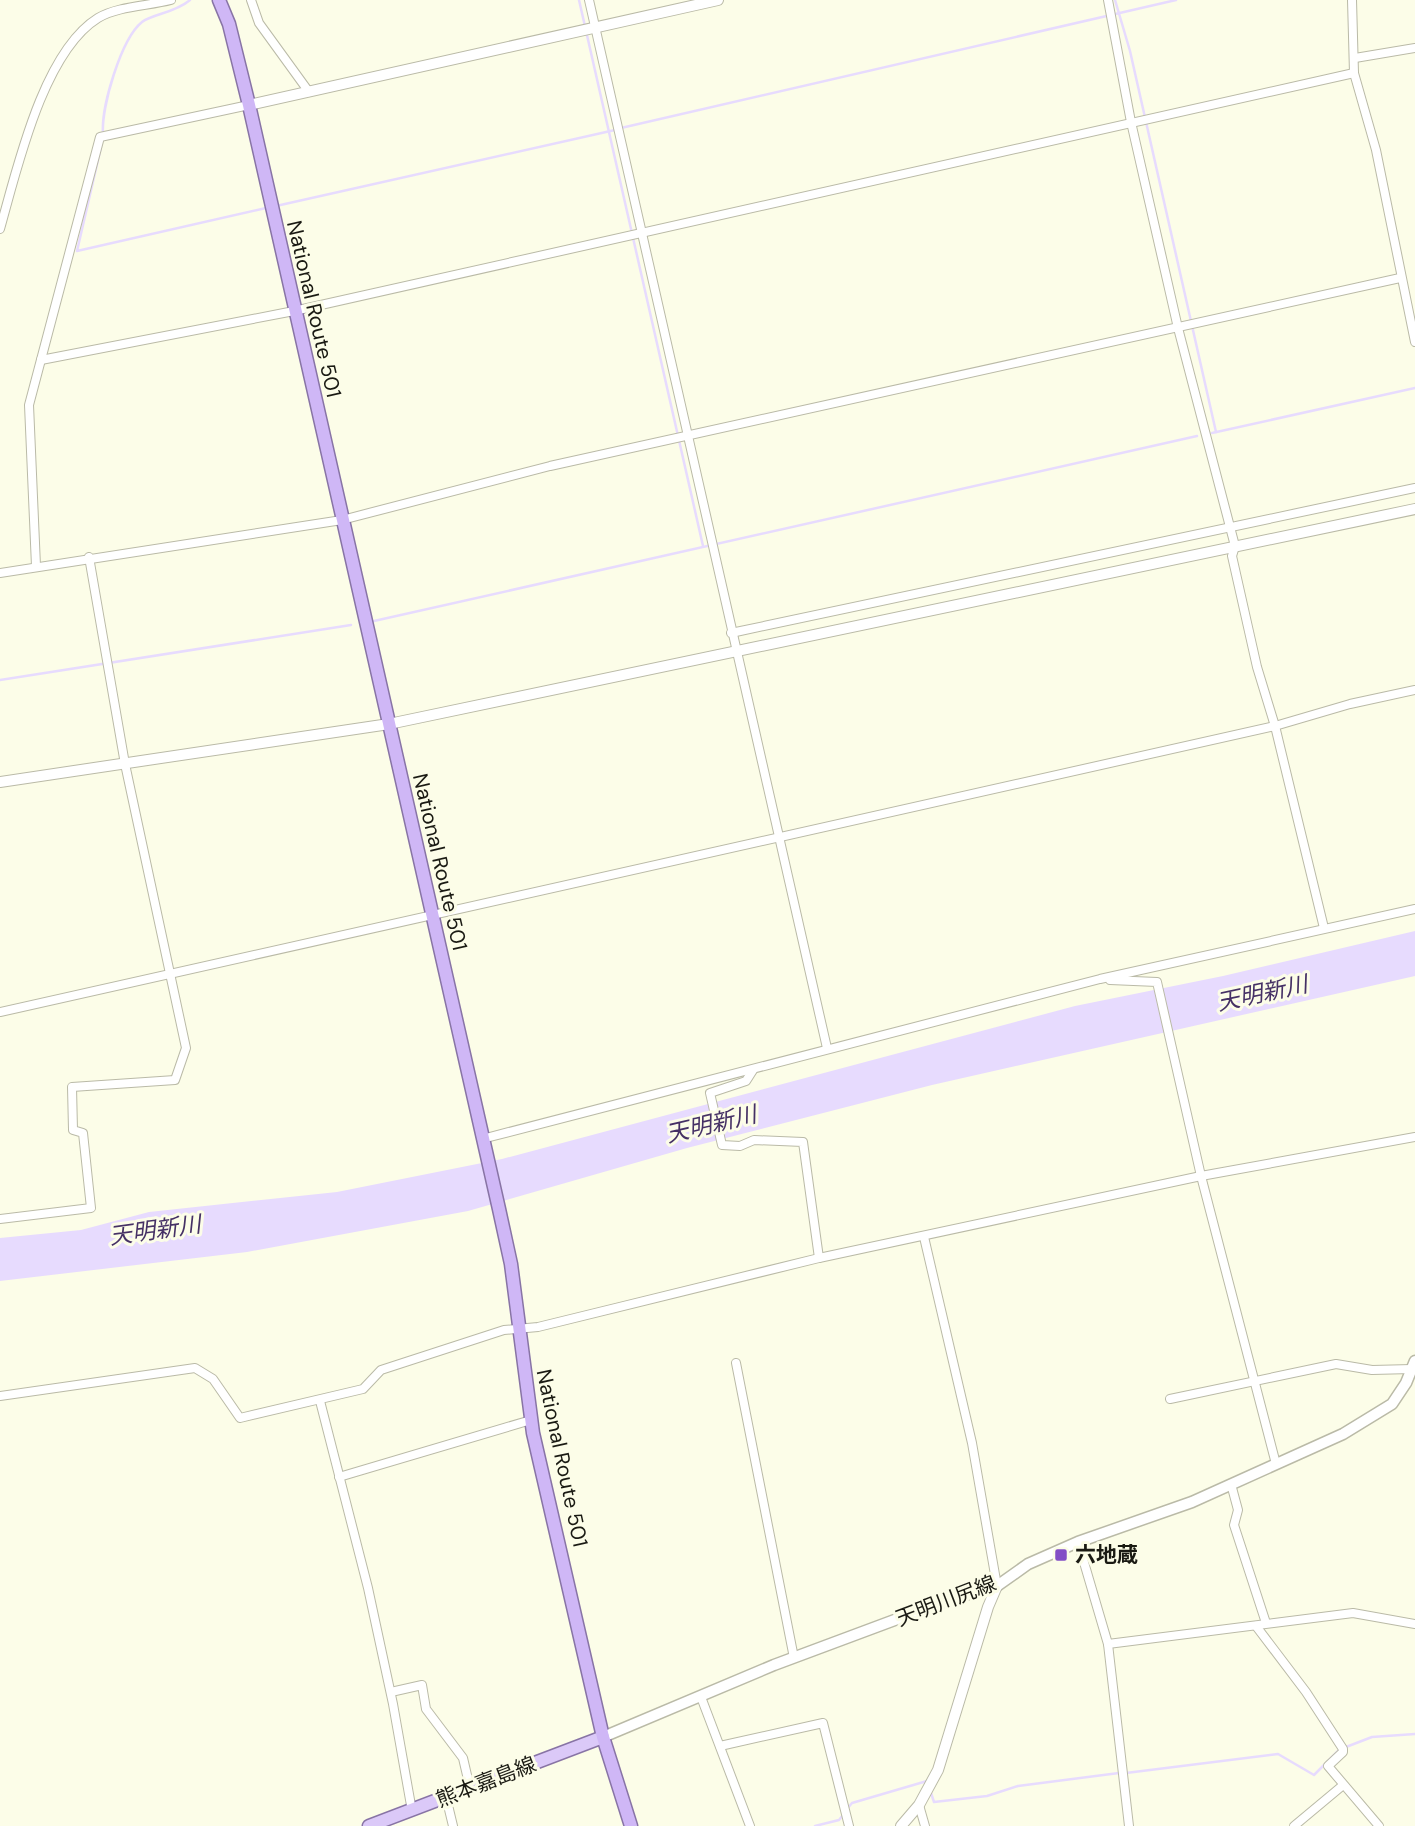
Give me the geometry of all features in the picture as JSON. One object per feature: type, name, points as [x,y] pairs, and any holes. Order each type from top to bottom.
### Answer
[{"type":"highway","name":"National Route 501","points":[[219,0],[229,24],[243,79],[499,1209],[511,1264],[531,1420],[603,1737],[631,1826]]},
{"type":"main road","name":"天明川尻線","points":[[603,1737],[794,1658],[951,1600],[997,1586],[1028,1564],[1078,1542],[1192,1502],[1343,1434],[1392,1404],[1414,1365]]},
{"type":"main road","name":"熊本嘉島線","points":[[369,1826],[603,1737]]},
{"type":"street","points":[[128,10],[134,0]]},
{"type":"street","points":[[0,229],[37,108],[61,57],[78,33],[96,19],[171,0]]},
{"type":"street","points":[[251,0],[259,23],[309,92]]},
{"type":"street","points":[[589,0],[827,1048]]},
{"type":"street","points":[[36,566],[29,405],[100,137],[718,0]]},
{"type":"street","points":[[1108,0],[1131,122],[1178,328],[1227,527],[1235,546],[1232,556],[1256,667],[1275,726],[1324,928]]},
{"type":"street","points":[[1352,0],[1354,73],[1376,150],[1415,342]]},
{"type":"street","points":[[1355,58],[1415,48]]},
{"type":"street","points":[[41,360],[294,311],[1354,73]]},
{"type":"street","points":[[0,573],[89,557],[342,520],[550,466],[687,438],[1400,278]]},
{"type":"street","points":[[731,633],[1415,488]]},
{"type":"street","points":[[0,782],[389,724],[1415,509]]},
{"type":"street","points":[[0,1219],[91,1208],[83,1133],[73,1130],[72,1087],[175,1080],[186,1048],[125,764],[89,557]]},
{"type":"street","points":[[0,1012],[1275,726],[1350,704],[1415,690]]},
{"type":"street","points":[[483,1143],[827,1048],[1100,979],[1415,909]]},
{"type":"street","points":[[1100,979],[1157,982],[1201,1176],[1276,1464]]},
{"type":"street","points":[[753,1070],[746,1081],[709,1093],[722,1145],[740,1146],[754,1140],[803,1142],[819,1258]]},
{"type":"street","points":[[0,1396],[195,1368],[213,1379],[240,1418],[363,1389],[381,1370],[504,1330],[538,1327],[819,1258],[1201,1176],[1415,1137]]},
{"type":"street","points":[[901,1826],[919,1805],[938,1770],[988,1607],[997,1586],[972,1443],[924,1237]]},
{"type":"street","points":[[736,1363],[794,1658]]},
{"type":"street","points":[[1171,1399],[1336,1364],[1372,1370],[1414,1365]]},
{"type":"street","points":[[320,1401],[391,1692],[412,1811]]},
{"type":"street","points":[[340,1477],[531,1420]]},
{"type":"street","points":[[1231,1484],[1238,1510],[1234,1525],[1261,1625],[1343,1749],[1328,1766],[1378,1826]]},
{"type":"street","points":[[1078,1542],[1108,1644],[1129,1826]]},
{"type":"street","points":[[1108,1644],[1353,1613],[1415,1623]]},
{"type":"street","points":[[391,1692],[422,1685],[426,1709],[463,1758],[470,1788]]},
{"type":"street","points":[[701,1698],[750,1826]]},
{"type":"street","points":[[720,1746],[823,1723],[849,1826]]},
{"type":"street","points":[[1294,1826],[1342,1786]]},
{"type":"street","points":[[446,1797],[453,1826]]},
{"type":"street","points":[[919,1805],[925,1826]]},
{"type":"water","name":"天明新川","points":[[1415,931],[1415,976],[932,1085],[687,1148],[468,1211],[247,1252],[0,1281],[0,1238],[81,1230],[149,1212],[337,1192],[502,1159],[1075,1006],[1223,976]]},
{"type":"waterway","points":[[103,134],[105,108],[114,74],[134,31],[146,19],[178,8],[190,0]]},
{"type":"waterway","points":[[579,0],[703,546]]},
{"type":"waterway","points":[[1115,0],[1130,51],[1216,432]]},
{"type":"waterway","points":[[621,128],[1176,0]]},
{"type":"waterway","points":[[276,206],[615,130]]},
{"type":"waterway","points":[[101,147],[77,251],[266,208]]},
{"type":"waterway","points":[[1212,433],[1415,388]]},
{"type":"waterway","points":[[374,621],[1197,436]]},
{"type":"waterway","points":[[0,680],[351,625]]},
{"type":"waterway","points":[[1346,1747],[1372,1737],[1415,1734]]},
{"type":"waterway","points":[[1126,1773],[1278,1754],[1314,1775],[1340,1749]]},
{"type":"waterway","points":[[930,1790],[934,1802],[987,1796],[1018,1786],[1119,1773]]},
{"type":"waterway","points":[[847,1809],[852,1803],[927,1781]]},
{"type":"waterway","points":[[815,1826],[839,1820],[843,1815]]},
{"type":"place","name":"六地蔵","points":[[1061,1555]]}]
